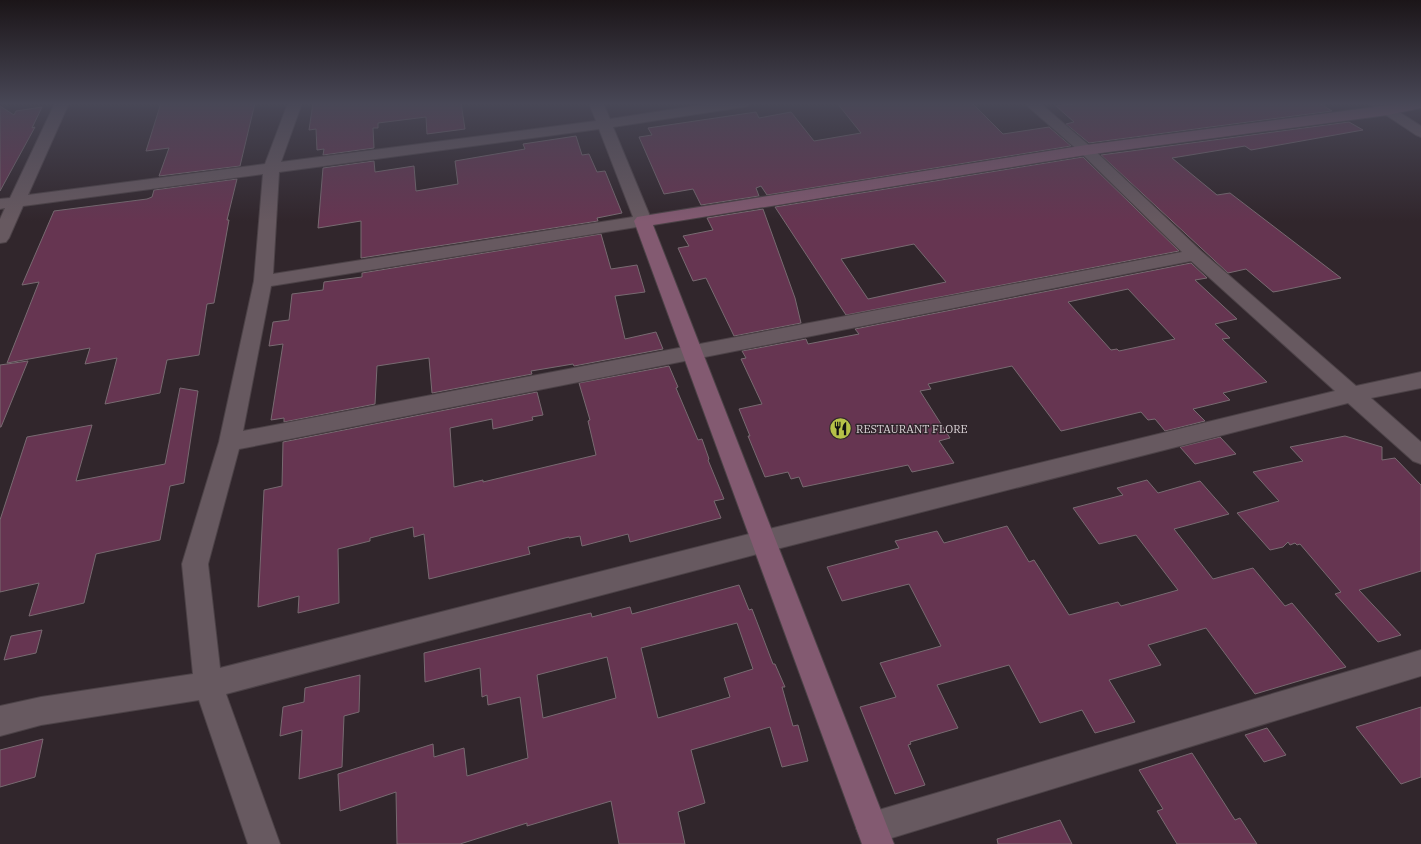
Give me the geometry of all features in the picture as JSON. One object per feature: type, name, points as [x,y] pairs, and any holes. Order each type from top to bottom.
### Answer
[{"type":"street","points":[[0,238],[44,142]]},
{"type":"street","points":[[264,844],[208,685],[195,564],[230,442],[263,281],[271,168],[280,142]]},
{"type":"street","points":[[0,204],[465,142]]},
{"type":"street","points":[[611,142],[643,221],[765,541],[875,836],[1421,663]]},
{"type":"street","points":[[1077,142],[1195,255],[1421,455]]},
{"type":"street","points":[[263,281],[1138,142]]},
{"type":"street","points":[[230,442],[1195,255]]},
{"type":"street","points":[[0,721],[41,711],[208,685],[765,541],[1353,394],[1421,380]]},
{"type":"building","points":[[0,142],[27,142],[0,191]]},
{"type":"building","points":[[149,142],[246,142],[240,166],[159,176],[169,148],[146,151]]},
{"type":"building","points":[[317,142],[374,142],[374,148],[323,155],[324,149],[317,150]]},
{"type":"building","points":[[534,142],[578,142],[582,155],[589,154],[597,172],[605,171],[622,213],[597,218],[598,221],[361,258],[361,221],[318,228],[323,168],[374,161],[375,172],[414,166],[416,191],[458,184],[455,161],[525,149],[523,144]]},
{"type":"building","points":[[641,142],[1067,142],[1071,146],[767,195],[761,186],[756,188],[759,196],[701,205],[693,189],[664,194]]},
{"type":"building","points":[[1196,142],[1294,142],[1251,150],[1245,146],[1172,158],[1217,195],[1230,193],[1341,278],[1273,292],[1246,269],[1228,273],[1101,155]]},
{"type":"building","points":[[1083,157],[1179,251],[846,315],[775,207]],"holes":[[[914,244],[946,282],[868,299],[841,259]]]},
{"type":"building","points":[[237,179],[227,220],[229,220],[214,303],[207,304],[199,355],[167,360],[160,393],[105,404],[117,358],[85,364],[90,348],[7,363],[39,282],[22,285],[54,211],[147,199],[152,197],[154,190]]},
{"type":"building","points":[[763,209],[795,298],[801,323],[734,336],[706,278],[693,281],[678,248],[689,246],[683,236],[713,230],[707,218]]},
{"type":"building","points":[[601,234],[611,269],[637,265],[645,292],[615,296],[625,339],[656,332],[663,349],[574,366],[573,364],[531,371],[532,374],[432,393],[429,358],[377,366],[375,404],[284,422],[284,418],[271,420],[283,344],[269,346],[273,322],[289,320],[292,294],[323,290],[324,282],[362,277],[362,273]]},
{"type":"building","points":[[1191,263],[1207,278],[1195,280],[1237,319],[1215,324],[1230,338],[1222,339],[1267,382],[1223,393],[1230,400],[1193,409],[1205,421],[1165,431],[1155,419],[1148,420],[1141,412],[1061,431],[1012,366],[928,384],[931,389],[920,391],[950,438],[939,441],[954,463],[912,472],[908,465],[803,487],[799,477],[791,479],[788,472],[765,477],[748,436],[750,436],[739,409],[762,404],[741,359],[746,358],[742,351],[806,339],[808,344],[859,334],[855,329]],"holes":[[[1128,289],[1175,339],[1119,351],[1117,349],[1111,350],[1068,302]]]},
{"type":"building","points":[[28,361],[1,427],[0,427],[0,365]]},
{"type":"building","points":[[669,366],[678,387],[676,388],[698,440],[702,439],[709,459],[708,460],[724,499],[714,501],[721,518],[630,542],[628,534],[582,546],[580,536],[569,537],[528,547],[530,554],[429,579],[424,534],[414,537],[413,527],[370,538],[370,541],[338,549],[339,603],[298,613],[299,596],[258,607],[264,490],[282,486],[283,442],[537,392],[543,415],[532,417],[533,420],[493,429],[492,419],[450,428],[454,487],[483,480],[483,482],[596,455],[588,421],[590,420],[579,383]]},
{"type":"building","points":[[180,388],[198,391],[184,483],[170,486],[160,540],[96,554],[84,603],[29,616],[39,583],[0,592],[0,520],[27,437],[92,425],[76,481],[165,464]]},
{"type":"building","points":[[1345,436],[1382,447],[1382,460],[1395,458],[1421,485],[1421,571],[1359,590],[1401,635],[1378,642],[1335,594],[1341,592],[1300,544],[1297,545],[1295,543],[1290,545],[1288,542],[1283,547],[1270,550],[1237,513],[1279,501],[1253,472],[1303,461],[1290,447]]},
{"type":"building","points":[[1220,437],[1236,454],[1195,464],[1180,447]]},
{"type":"building","points":[[1147,480],[1158,493],[1200,481],[1229,514],[1174,529],[1213,579],[1253,568],[1285,606],[1292,603],[1346,667],[1255,694],[1206,628],[1148,645],[1161,665],[1109,680],[1135,722],[1095,733],[1082,710],[1040,723],[1009,665],[937,685],[958,728],[910,742],[911,744],[908,745],[925,785],[895,794],[860,707],[896,697],[880,663],[941,646],[909,584],[842,601],[827,567],[899,548],[895,541],[937,531],[944,543],[1007,526],[1029,562],[1034,560],[1069,615],[1118,602],[1121,606],[1178,590],[1136,535],[1099,544],[1073,508],[1123,495],[1117,488]]},
{"type":"building","points":[[739,585],[749,610],[752,609],[773,664],[775,664],[785,687],[782,687],[793,726],[798,725],[808,761],[782,767],[770,727],[691,750],[705,803],[678,812],[685,844],[619,844],[611,801],[527,826],[527,823],[460,844],[397,844],[396,792],[340,811],[338,774],[433,744],[434,757],[464,748],[467,776],[528,758],[520,697],[488,705],[487,695],[482,697],[480,668],[425,682],[424,653],[591,613],[592,617],[630,607],[632,614]],"holes":[[[737,623],[753,669],[724,678],[730,697],[658,718],[641,648]],[[607,657],[616,698],[543,718],[537,675]]]},
{"type":"building","points":[[42,630],[36,653],[4,660],[11,636]]},
{"type":"building","points":[[360,675],[359,712],[344,716],[342,767],[299,779],[302,730],[280,736],[283,707],[304,702],[305,688]]},
{"type":"building","points":[[1421,707],[1421,777],[1401,784],[1356,727]]},
{"type":"building","points":[[1267,728],[1286,755],[1264,762],[1245,735]]},
{"type":"building","points":[[43,739],[35,777],[0,787],[0,750]]},
{"type":"building","points":[[1192,753],[1235,820],[1240,818],[1257,844],[1177,844],[1157,811],[1163,809],[1139,770]]},
{"type":"building","points":[[1060,820],[1072,844],[998,844],[997,839]]},
{"type":"place","name":"RESTAURANT FLORE","points":[[841,429]]}]
